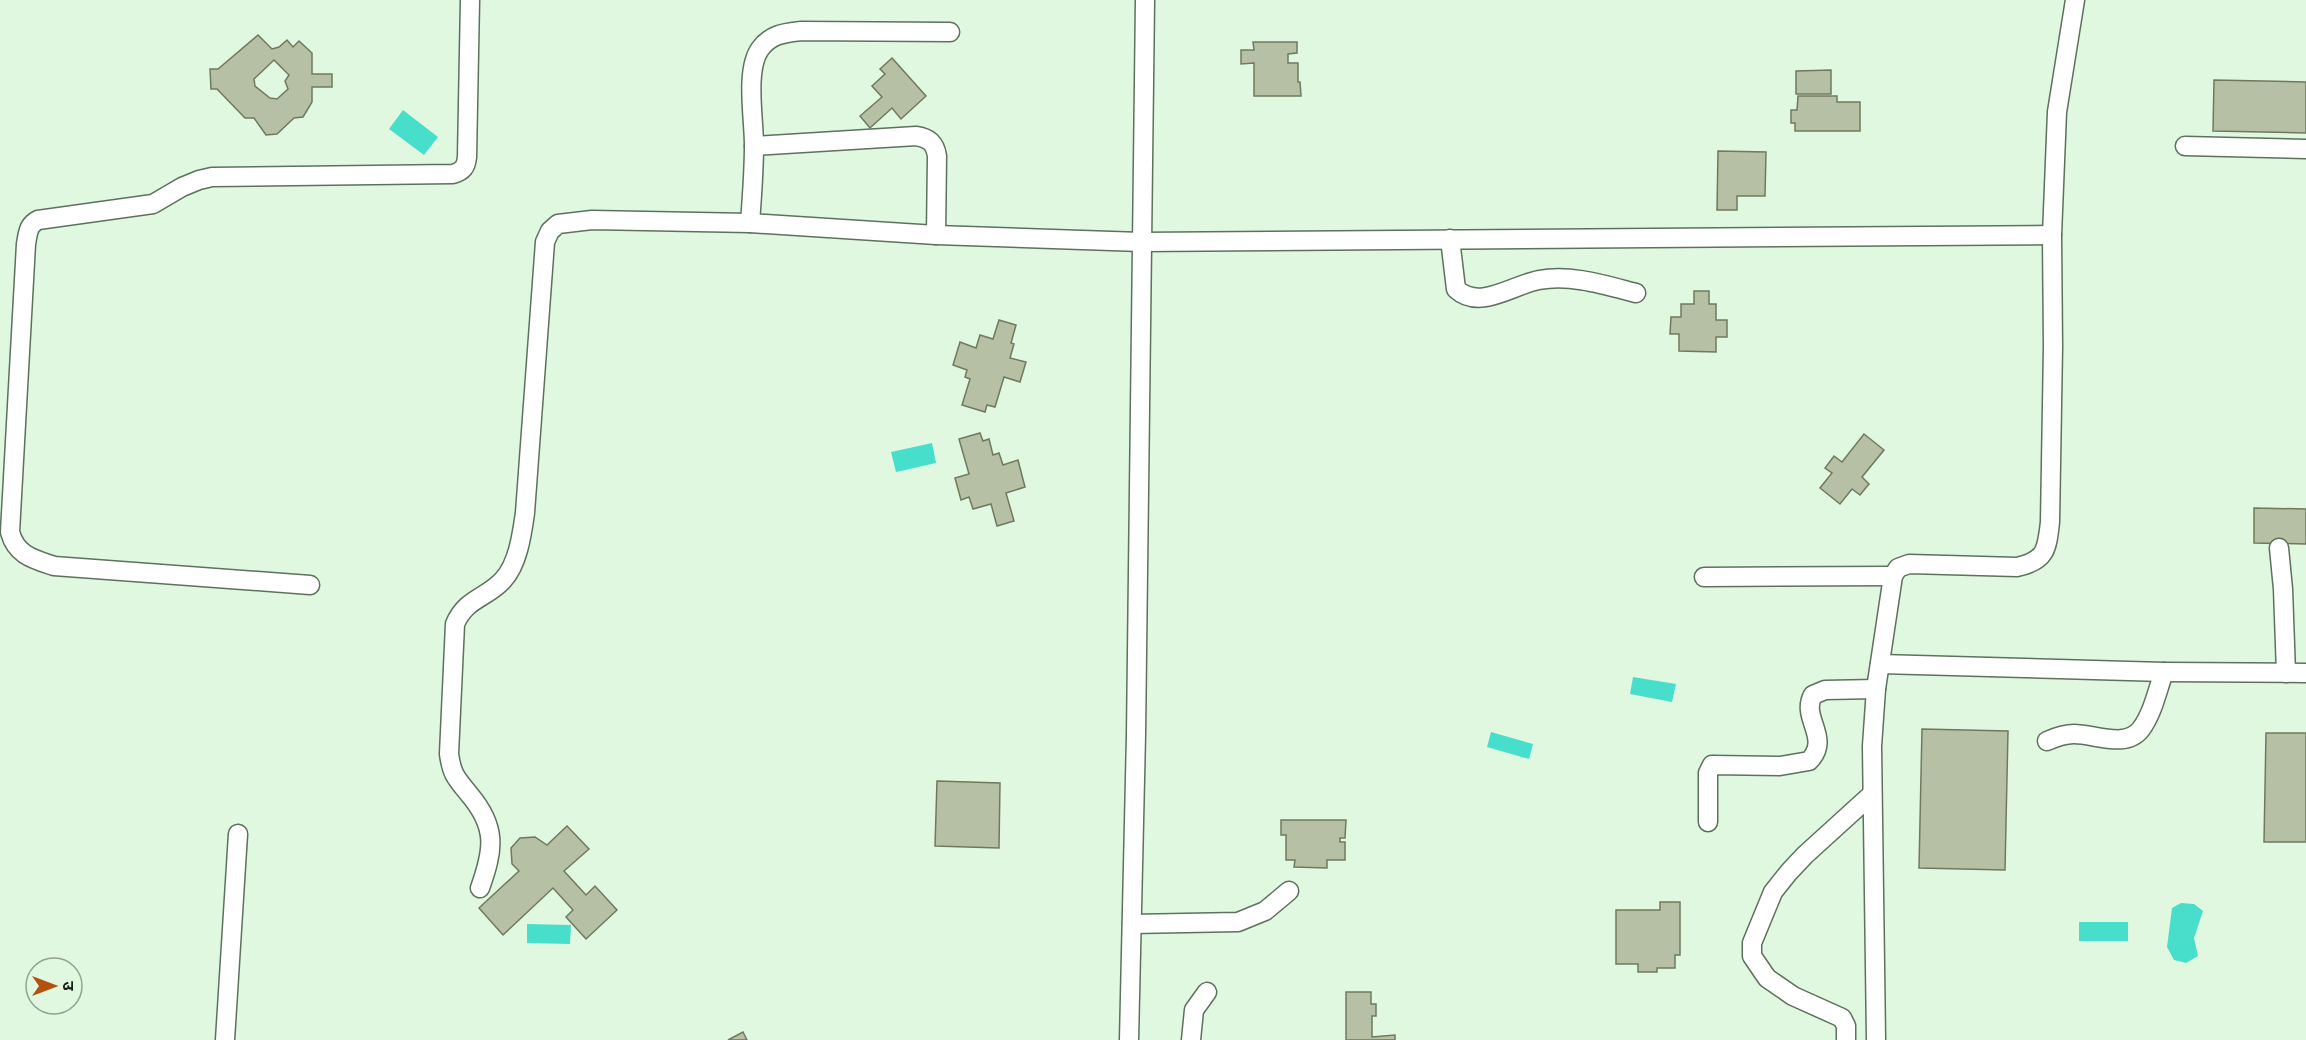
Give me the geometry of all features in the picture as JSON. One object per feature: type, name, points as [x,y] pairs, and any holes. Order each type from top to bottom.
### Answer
[{"type":"street","points":[[310,585],[54,566],[19,551],[13,543],[6,507],[26,244],[32,224],[48,218],[153,204],[182,187],[212,177],[453,174],[460,172],[466,165],[467,158],[470,0]]},
{"type":"street","points":[[1129,1040],[1136,735],[1145,0]]},
{"type":"street","points":[[1876,1040],[1871,795],[1876,689],[1893,576],[1898,568],[1909,564],[2017,567],[2030,564],[2041,557],[2048,543],[2053,347],[2052,235],[2057,112],[2075,0]]},
{"type":"street","points":[[750,223],[754,146],[752,76],[759,51],[767,41],[778,33],[801,31],[950,32]]},
{"type":"street","points":[[754,146],[916,136],[926,138],[936,148],[937,156],[936,235]]},
{"type":"street","points":[[2185,146],[2306,149]]},
{"type":"street","points":[[480,888],[489,864],[489,824],[477,804],[452,774],[449,754],[455,624],[458,616],[474,599],[502,582],[510,572],[522,534],[545,242],[550,231],[558,224],[574,221],[750,223],[936,235],[1141,242],[2052,235]]},
{"type":"street","points":[[1450,239],[1456,289],[1464,296],[1473,299],[1488,297],[1540,280],[1567,279],[1593,281],[1636,293]]},
{"type":"street","points":[[2279,548],[2286,673]]},
{"type":"street","points":[[1704,577],[1893,576]]},
{"type":"street","points":[[1880,664],[2164,672],[2306,673]]},
{"type":"street","points":[[2047,741],[2058,736],[2073,734],[2115,739],[2134,736],[2147,720],[2164,672]]},
{"type":"street","points":[[1708,822],[1708,773],[1712,765],[1780,766],[1809,762],[1816,754],[1819,744],[1810,709],[1813,695],[1825,690],[1876,689]]},
{"type":"street","points":[[1846,1040],[1846,1026],[1842,1018],[1793,996],[1767,978],[1752,956],[1752,943],[1773,892],[1805,855],[1871,795]]},
{"type":"street","points":[[225,1040],[238,834]]},
{"type":"street","points":[[1132,924],[1238,922],[1265,911],[1289,891]]},
{"type":"street","points":[[1191,1040],[1194,1010],[1207,992]]},
{"type":"water","points":[[403,110],[438,137],[424,155],[389,129]]},
{"type":"water","points":[[932,443],[936,463],[896,472],[891,452]]},
{"type":"water","points":[[1633,677],[1676,684],[1672,702],[1630,694]]},
{"type":"water","points":[[1491,732],[1533,744],[1529,759],[1487,747]]},
{"type":"water","points":[[2181,903],[2194,904],[2203,911],[2194,938],[2198,956],[2186,963],[2174,960],[2167,947],[2172,908]]},
{"type":"water","points":[[2079,922],[2128,922],[2128,941],[2079,941]]},
{"type":"water","points":[[527,924],[571,925],[570,944],[527,943]]},
{"type":"building","points":[[258,35],[272,49],[279,47],[287,40],[293,47],[299,41],[312,53],[312,74],[332,74],[332,87],[312,87],[312,102],[303,117],[294,118],[277,134],[266,135],[254,118],[245,118],[217,89],[211,89],[210,69],[218,69]],"holes":[[[274,60],[289,75],[285,81],[288,89],[277,99],[270,98],[255,86],[254,79]]]},
{"type":"building","points":[[1253,42],[1297,42],[1297,53],[1288,54],[1288,63],[1298,63],[1301,96],[1254,96],[1254,63],[1241,64],[1241,50],[1254,50]]},
{"type":"building","points":[[892,58],[926,96],[901,119],[892,108],[870,128],[860,116],[882,97],[872,86],[885,74],[880,69]]},
{"type":"building","points":[[1831,70],[1831,94],[1796,94],[1796,71]]},
{"type":"building","points":[[2214,80],[2306,82],[2306,133],[2213,131]]},
{"type":"building","points":[[1798,96],[1837,96],[1837,102],[1860,102],[1860,131],[1795,131],[1795,123],[1791,123],[1791,110],[1797,110]]},
{"type":"building","points":[[1718,151],[1766,152],[1765,196],[1737,196],[1737,210],[1717,210]]},
{"type":"building","points":[[1694,291],[1709,291],[1709,304],[1716,304],[1716,320],[1727,320],[1727,337],[1716,337],[1716,352],[1679,351],[1679,334],[1670,334],[1671,317],[1681,317],[1681,304],[1694,304]]},
{"type":"building","points":[[999,320],[1016,325],[1010,358],[1026,362],[1020,382],[1004,377],[995,407],[987,405],[985,412],[962,405],[970,379],[965,377],[967,370],[953,365],[960,342],[976,348],[980,335],[993,339]]},
{"type":"building","points":[[980,433],[983,441],[989,439],[993,455],[999,453],[1003,465],[1018,460],[1025,487],[1006,493],[1014,521],[997,526],[991,504],[973,509],[969,497],[961,500],[955,478],[969,474],[959,439]]},
{"type":"building","points":[[1864,434],[1884,450],[1862,477],[1869,484],[1860,495],[1852,489],[1840,504],[1820,488],[1832,473],[1825,468],[1834,456],[1842,462]]},
{"type":"building","points":[[2254,508],[2306,509],[2306,544],[2254,543]]},
{"type":"building","points":[[1922,729],[2008,731],[2005,870],[1919,868]]},
{"type":"building","points":[[2266,733],[2306,733],[2306,842],[2264,842]]},
{"type":"building","points":[[937,781],[1000,783],[999,848],[935,846]]},
{"type":"building","points":[[1281,820],[1346,820],[1345,838],[1340,838],[1340,842],[1345,842],[1345,860],[1327,860],[1327,868],[1294,867],[1295,860],[1286,860],[1286,835],[1281,835]]},
{"type":"building","points":[[567,826],[589,849],[564,871],[586,895],[595,886],[617,910],[586,939],[566,917],[573,910],[553,888],[503,935],[479,908],[519,871],[512,864],[511,848],[520,838],[535,837],[547,845]]},
{"type":"building","points":[[1660,902],[1680,902],[1680,955],[1675,955],[1675,968],[1657,968],[1657,972],[1638,972],[1638,964],[1616,964],[1616,910],[1660,910]]},
{"type":"building","points":[[1346,992],[1371,992],[1371,1004],[1376,1004],[1376,1016],[1372,1016],[1372,1037],[1395,1035],[1395,1040],[1346,1040]]},
{"type":"building","points":[[743,1032],[747,1040],[728,1040]]}]
